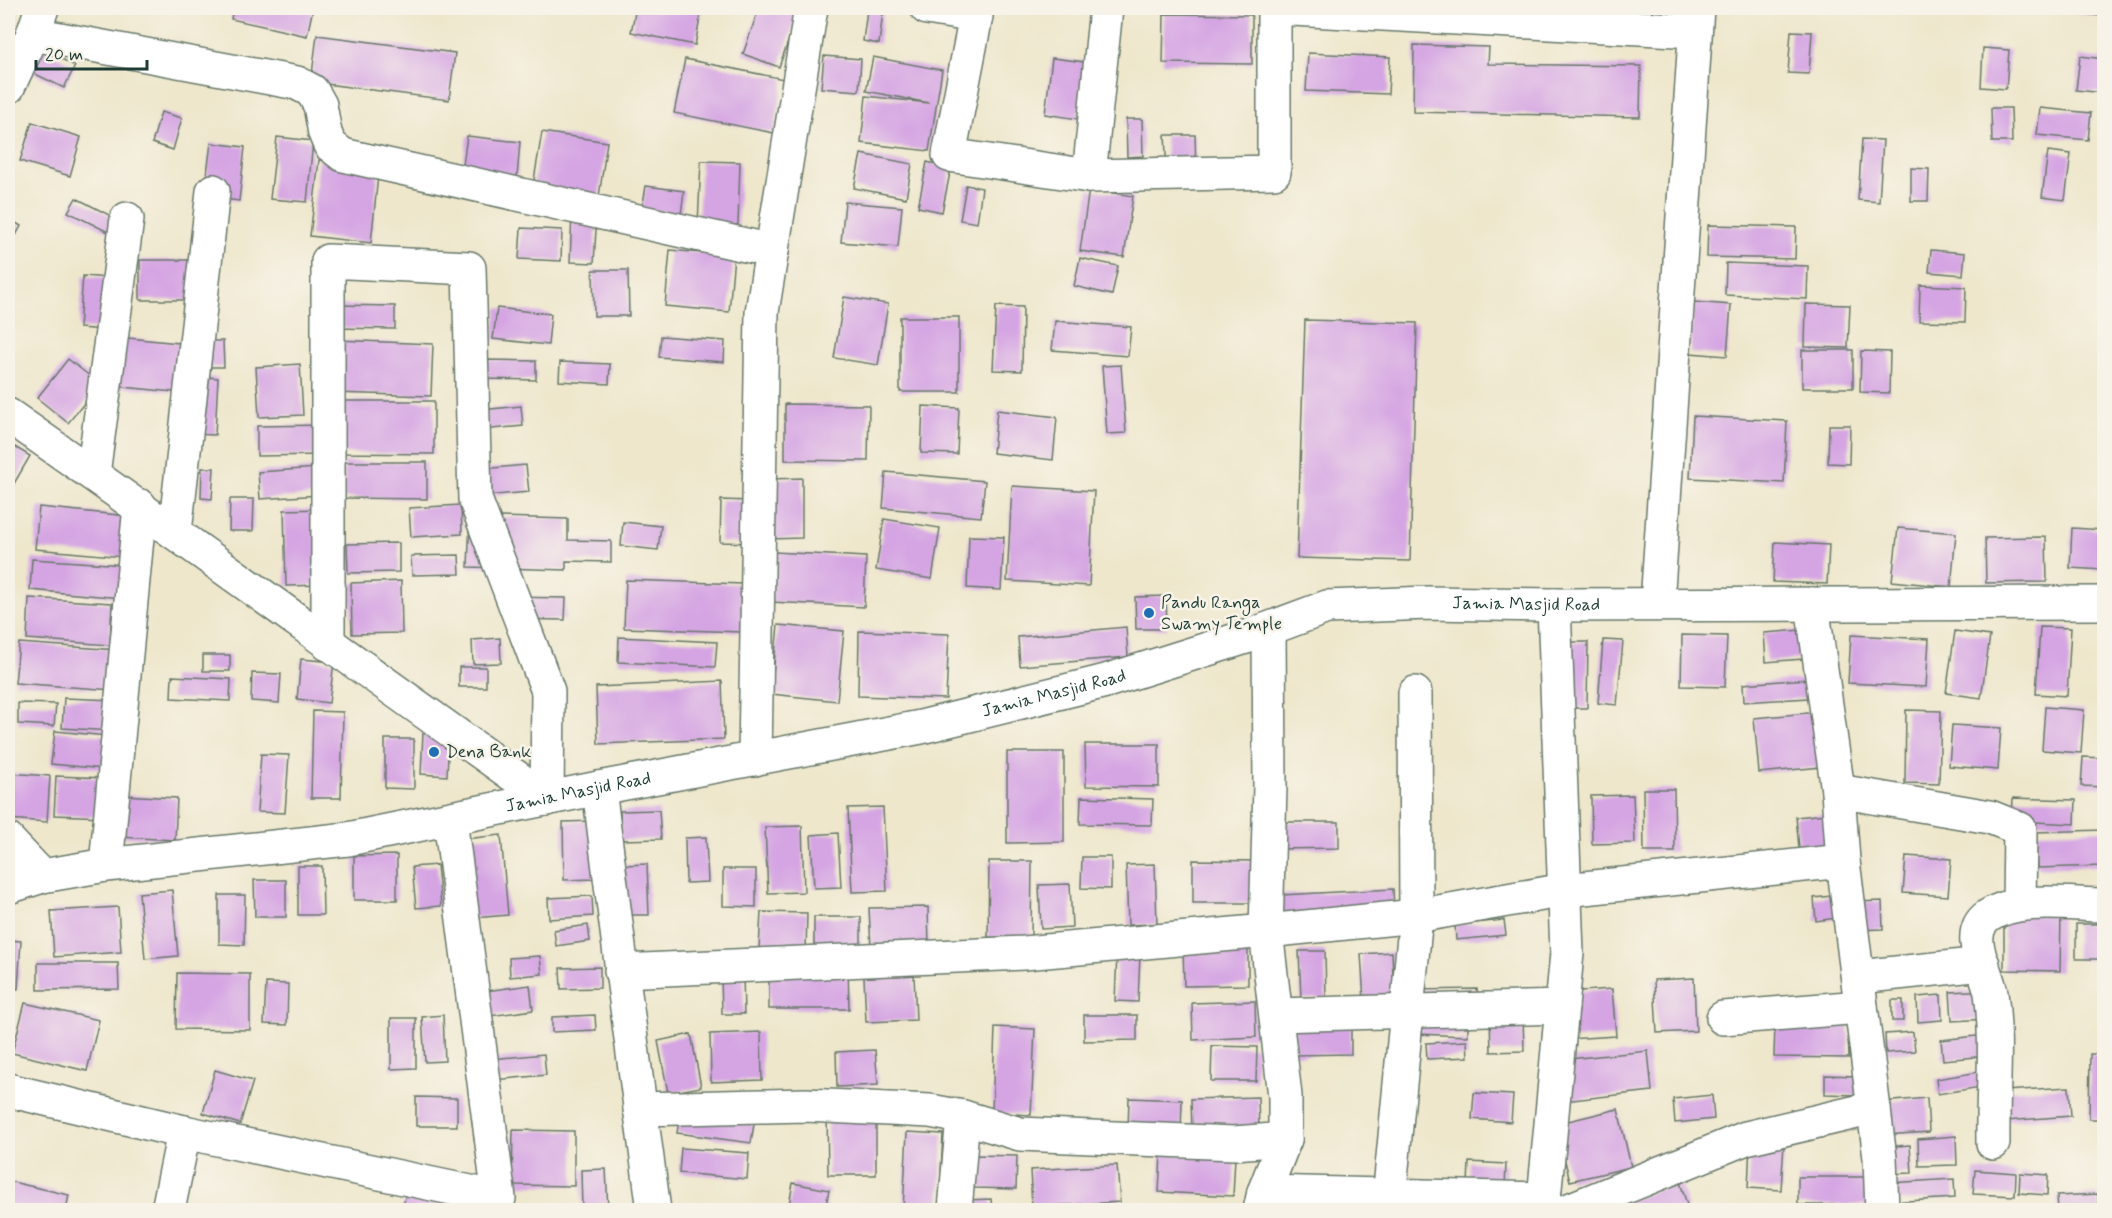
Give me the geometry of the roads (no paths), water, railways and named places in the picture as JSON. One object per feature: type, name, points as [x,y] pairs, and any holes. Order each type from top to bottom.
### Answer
[{"type":"street","points":[[755,759],[762,312],[811,8]]},
{"type":"street","points":[[927,8],[978,12],[949,155],[1089,176],[1274,172],[1274,8],[1696,19],[1657,604]]},
{"type":"street","points":[[1089,176],[1106,8]]},
{"type":"street","points":[[8,87],[37,21],[297,82],[312,91],[320,105],[325,133],[330,145],[343,155],[772,251]]},
{"type":"street","points":[[175,532],[213,191]]},
{"type":"street","points":[[93,474],[127,219]]},
{"type":"street","points":[[328,644],[328,261],[469,268],[475,499],[548,691],[548,799]]},
{"type":"street","points":[[8,415],[140,506],[328,644],[548,799]]},
{"type":"street","points":[[106,865],[140,506]]},
{"type":"street","name":"Jamia Masjid Road","points":[[8,888],[42,876],[106,865],[348,839],[599,788],[921,727],[1106,681],[1269,629],[1327,607],[1428,603],[1554,605],[2104,603]]},
{"type":"street","points":[[1812,604],[1838,791],[1843,861],[1880,1158],[1882,1210]]},
{"type":"street","points":[[1553,1207],[1562,1007],[1567,953],[1554,605]]},
{"type":"street","points":[[1269,629],[1270,786],[1266,931],[1285,1096],[1285,1138],[1262,1201],[1553,1207],[1746,1138],[1874,1108]]},
{"type":"street","points":[[1389,1203],[1416,916],[1415,693]]},
{"type":"street","points":[[599,788],[621,971],[654,1210]]},
{"type":"street","points":[[1838,791],[1990,817],[2020,829],[2019,904]]},
{"type":"street","points":[[8,1090],[184,1132],[511,1204],[450,819]]},
{"type":"street","points":[[8,840],[42,876]]},
{"type":"street","points":[[621,971],[1024,953],[1416,916],[1565,890],[1843,861]]},
{"type":"street","points":[[1993,1143],[1994,1056],[1991,992],[1977,944],[1978,930],[1987,917],[2019,904],[2104,905]]},
{"type":"street","points":[[1723,1018],[1859,992],[1983,964]]},
{"type":"street","points":[[1276,1015],[1562,1007]]},
{"type":"street","points":[[640,1109],[806,1106],[930,1111],[963,1117],[1020,1134],[1234,1143],[1285,1138]]},
{"type":"street","points":[[955,1210],[963,1117]]},
{"type":"street","points":[[168,1210],[184,1132]]},
{"type":"place","name":"Pandu Ranga Swamy Temple","points":[[1149,613]]},
{"type":"place","name":"Dena Bank","points":[[434,752]]}]
